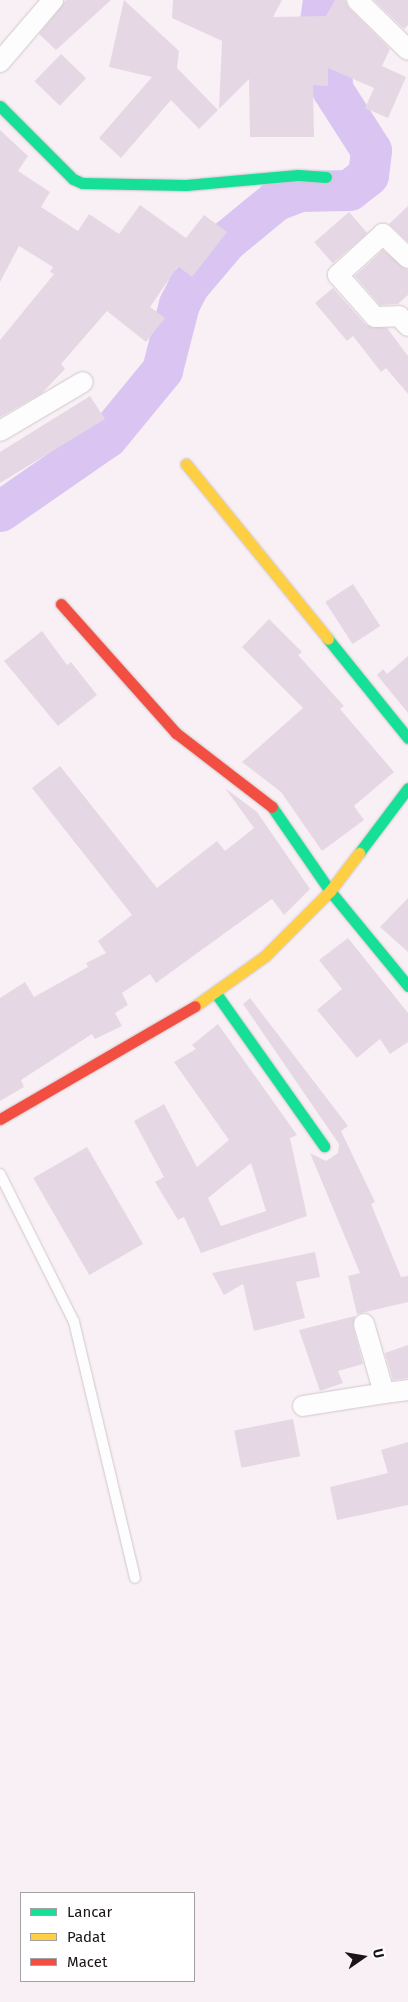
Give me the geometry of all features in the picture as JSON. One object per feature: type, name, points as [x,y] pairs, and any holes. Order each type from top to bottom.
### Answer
[{"type":"main road","points":[[0,106],[67,174],[82,183],[186,185],[298,175],[326,177]]},
{"type":"main road","points":[[186,464],[408,738]]},
{"type":"main road","points":[[61,604],[176,733],[268,801],[330,891],[408,986]]},
{"type":"main road","points":[[0,1119],[215,992],[265,956],[330,891],[408,788]]},
{"type":"main road","points":[[215,992],[324,1146]]},
{"type":"street","points":[[0,62],[53,0]]},
{"type":"street","points":[[357,0],[406,44]]},
{"type":"street","points":[[408,258],[383,234],[338,275],[375,317],[399,316],[408,326]]},
{"type":"street","points":[[0,431],[82,382]]},
{"type":"street","points":[[364,1324],[384,1393]]},
{"type":"street","points":[[303,1406],[408,1390]]},
{"type":"lane","points":[[0,1174],[74,1322],[134,1578]]},
{"type":"building","points":[[66,0],[111,0],[56,50],[39,34]]},
{"type":"building","points":[[124,0],[179,51],[177,68],[218,110],[199,129],[171,100],[121,158],[99,138],[152,77],[109,67]]},
{"type":"building","points":[[173,0],[282,0],[273,17],[326,16],[335,0],[345,0],[349,8],[390,49],[382,66],[406,77],[388,118],[365,108],[374,88],[328,68],[328,86],[313,85],[314,137],[250,137],[249,79],[219,109],[222,41],[172,18]]},
{"type":"building","points":[[374,0],[408,0],[408,25],[404,29]]},
{"type":"building","points":[[61,54],[86,78],[60,106],[35,81]]},
{"type":"building","points":[[0,130],[28,156],[18,171],[50,192],[41,207],[78,231],[89,214],[119,234],[140,205],[186,238],[204,215],[227,232],[192,277],[178,266],[150,307],[165,318],[146,342],[107,311],[61,364],[65,369],[42,393],[0,417],[0,340],[54,274],[50,272],[53,267],[19,246],[0,282]]},
{"type":"building","points":[[408,206],[408,242],[389,224]]},
{"type":"building","points":[[349,212],[367,233],[333,263],[314,242]]},
{"type":"building","points":[[383,250],[408,270],[408,295],[398,304],[380,305],[355,276]]},
{"type":"building","points":[[333,288],[366,325],[387,328],[408,356],[408,394],[386,368],[381,372],[353,336],[347,341],[315,303]]},
{"type":"building","points":[[90,396],[105,419],[0,483],[0,452]]},
{"type":"building","points":[[353,584],[380,626],[353,644],[325,602]]},
{"type":"building","points":[[269,619],[302,652],[298,655],[344,706],[340,709],[394,772],[354,806],[364,820],[322,851],[281,792],[242,762],[303,708],[242,647]]},
{"type":"building","points":[[42,631],[67,665],[71,662],[97,695],[58,726],[4,661]]},
{"type":"building","points":[[408,656],[408,713],[377,675],[383,669],[387,674]]},
{"type":"building","points":[[60,766],[157,888],[217,841],[225,851],[254,828],[225,788],[257,812],[310,889],[284,915],[272,899],[156,983],[150,974],[122,993],[128,1005],[115,1013],[122,1026],[95,1039],[92,1034],[21,1080],[24,1087],[0,1101],[0,998],[25,982],[34,997],[88,967],[86,963],[106,953],[98,941],[132,915],[32,788]]},
{"type":"building","points":[[408,898],[408,952],[380,927]]},
{"type":"building","points":[[348,938],[408,1013],[408,1042],[390,1054],[380,1039],[357,1058],[317,1010],[342,989],[319,960]]},
{"type":"building","points":[[250,998],[348,1126],[341,1131],[375,1202],[371,1204],[401,1277],[408,1276],[408,1302],[357,1314],[348,1276],[360,1273],[310,1153],[326,1161],[338,1153],[339,1144],[243,1004]]},
{"type":"building","points":[[218,1024],[297,1135],[290,1138],[307,1216],[201,1253],[184,1217],[178,1220],[155,1182],[164,1177],[134,1121],[164,1104],[197,1167],[229,1140],[174,1062],[196,1049],[192,1045]],"holes":[[[251,1163],[266,1211],[221,1226],[208,1198]]]},
{"type":"building","points":[[87,1147],[143,1244],[89,1275],[33,1178]]},
{"type":"building","points":[[315,1252],[320,1277],[296,1282],[305,1318],[254,1331],[243,1284],[224,1295],[212,1273]]},
{"type":"building","points":[[355,1316],[353,1327],[363,1364],[338,1371],[343,1383],[320,1391],[299,1330]]},
{"type":"building","points":[[408,1345],[408,1378],[393,1380],[385,1353]]},
{"type":"building","points":[[293,1419],[300,1456],[241,1468],[234,1430]]},
{"type":"building","points":[[408,1442],[408,1505],[337,1520],[330,1487],[388,1473],[381,1450]]},
{"type":"waterway","points":[[0,511],[107,437],[162,370],[179,304],[188,286],[226,241],[276,200],[299,191],[349,190],[368,175],[371,150],[332,89],[331,50],[320,21],[323,0]]},
{"type":"traffic: fast","points":[[0,106],[73,179],[82,183],[186,185],[298,175],[326,177]]},
{"type":"traffic: fast","points":[[328,639],[408,738]]},
{"type":"traffic: fast","points":[[359,853],[408,788]]},
{"type":"traffic: fast","points":[[272,807],[330,891],[408,986]]},
{"type":"traffic: fast","points":[[215,992],[324,1146]]},
{"type":"traffic: slow","points":[[186,464],[328,639]]},
{"type":"traffic: slow","points":[[195,1006],[265,956],[330,891],[359,853]]},
{"type":"traffic: jam","points":[[61,604],[176,733],[272,807]]},
{"type":"traffic: jam","points":[[0,1119],[195,1006]]}]
